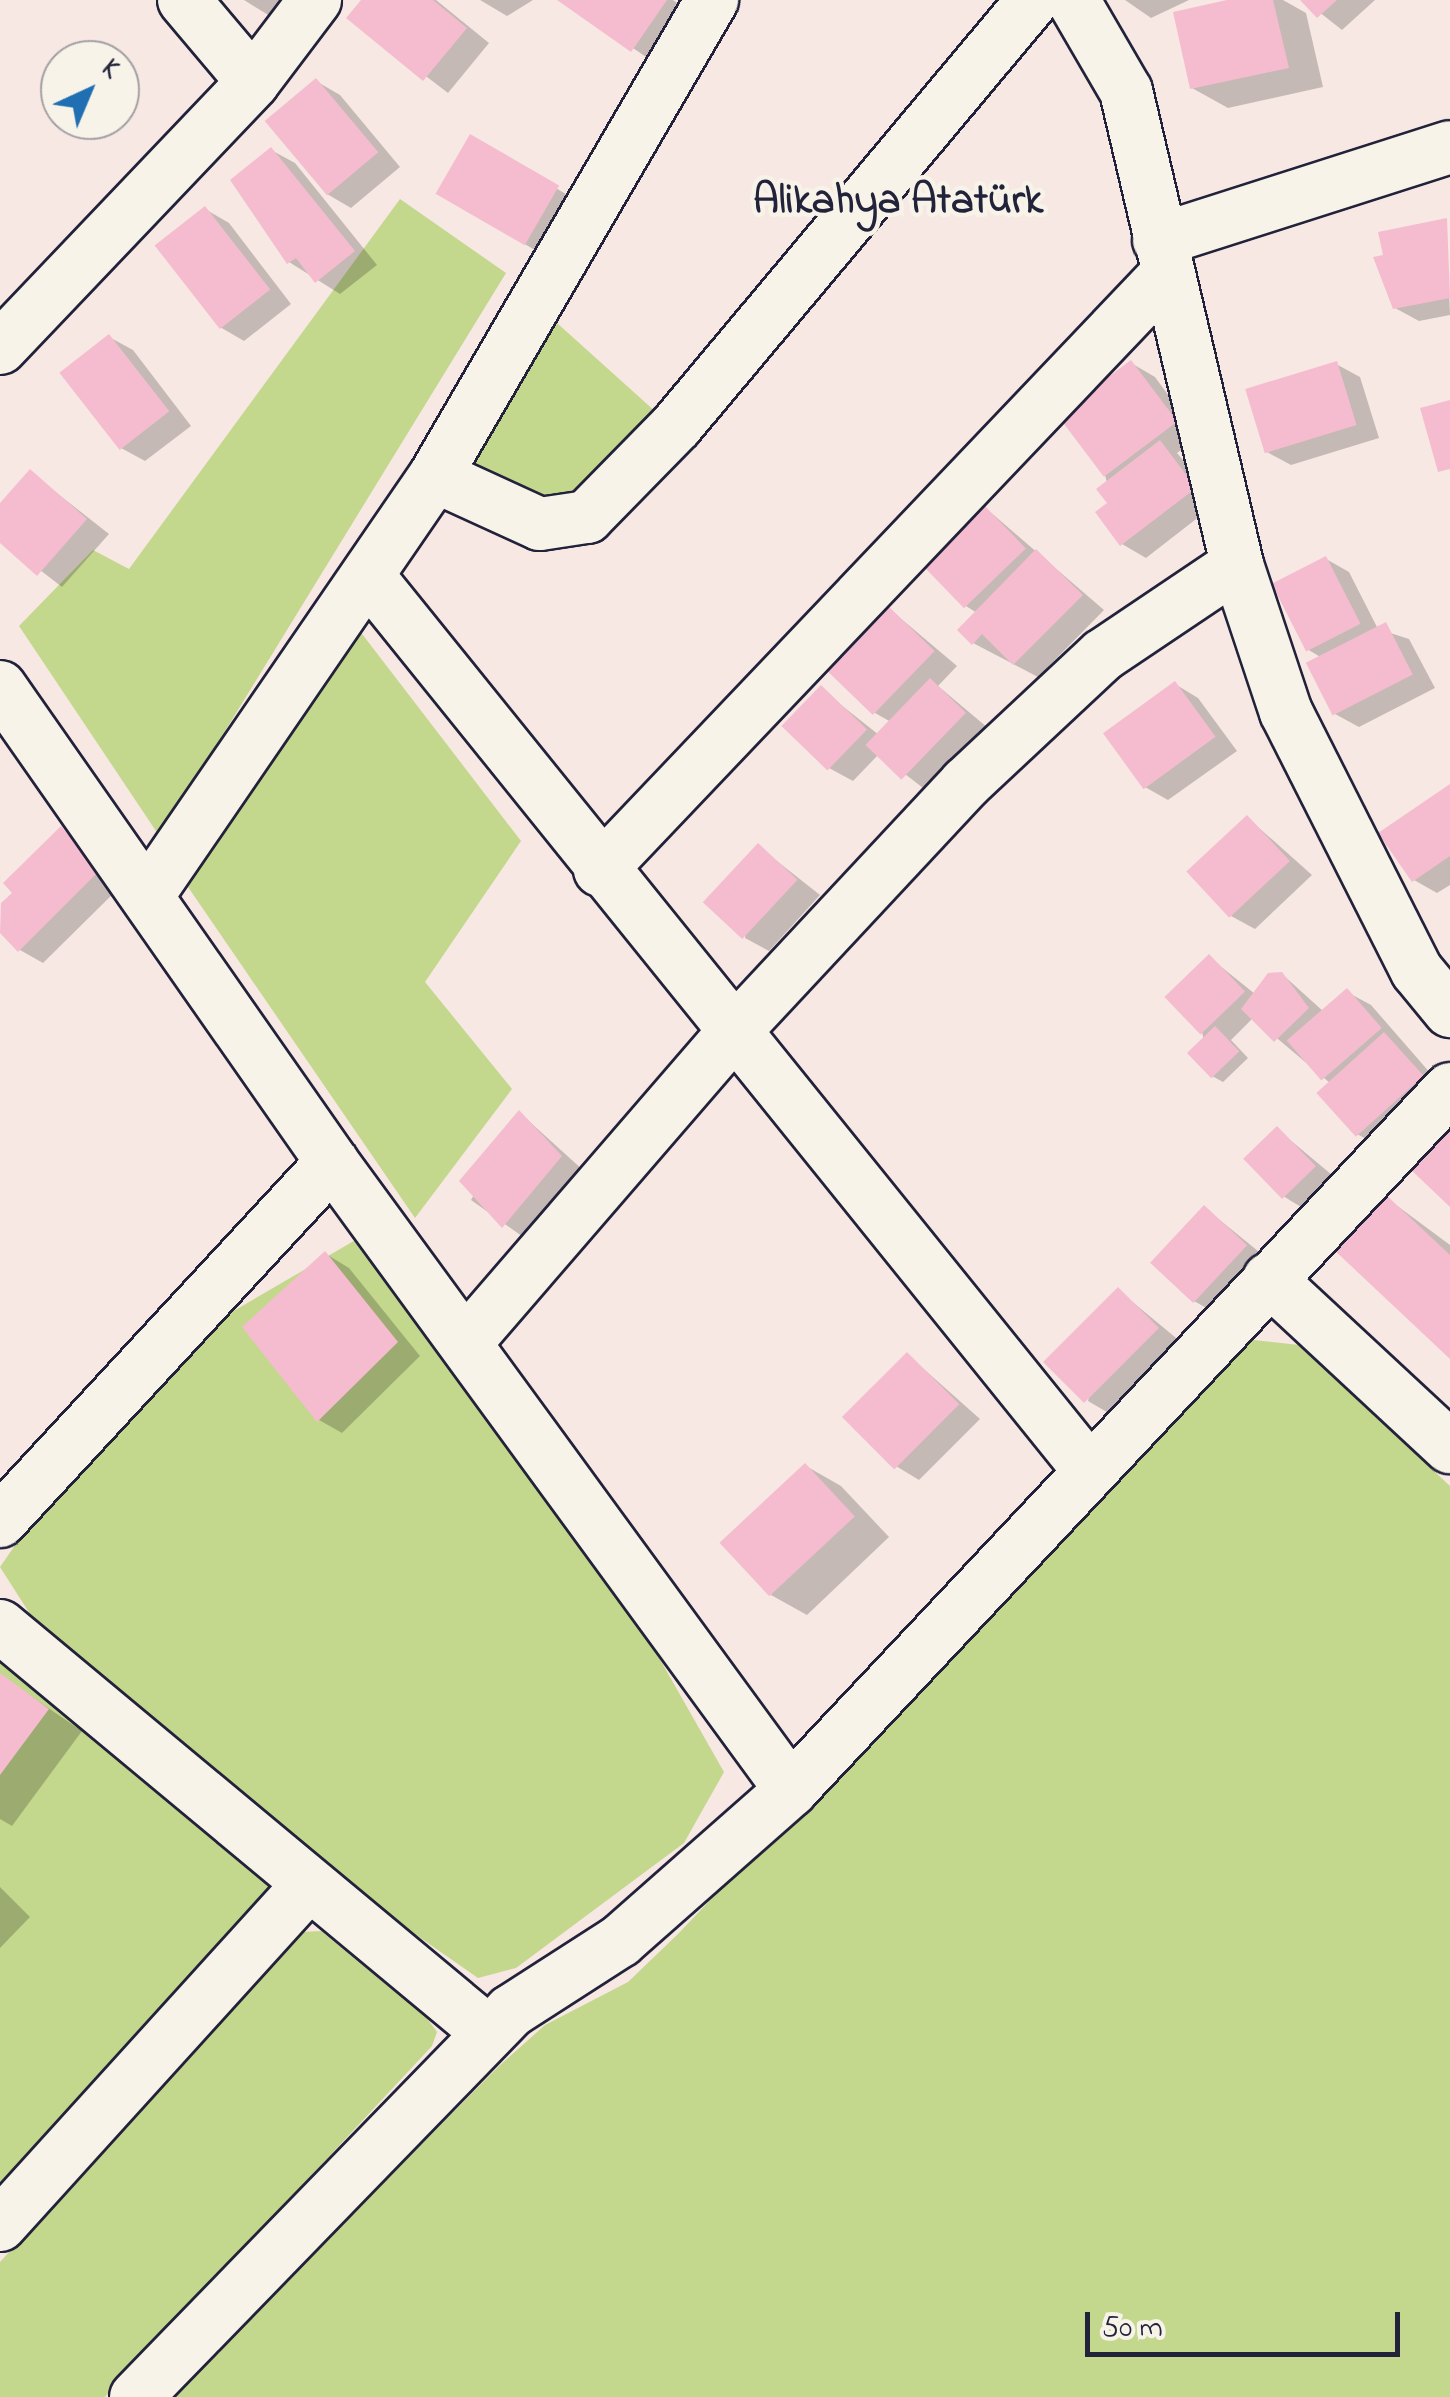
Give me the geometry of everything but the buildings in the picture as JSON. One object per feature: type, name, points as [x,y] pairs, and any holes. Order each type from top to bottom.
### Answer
[{"type":"street","points":[[184,0],[253,82]]},
{"type":"street","points":[[0,348],[253,82],[314,0]]},
{"type":"street","points":[[147,896],[435,476],[712,0]]},
{"type":"street","points":[[435,476],[540,524],[588,518],[677,425],[1033,0]]},
{"type":"street","points":[[1073,0],[1126,92],[1236,565],[1286,712],[1338,826],[1450,1011]]},
{"type":"street","points":[[600,870],[1163,257],[1450,147]]},
{"type":"street","points":[[467,1341],[730,1036],[1067,687],[1236,565]]},
{"type":"street","points":[[368,576],[730,1036],[1090,1472]]},
{"type":"street","points":[[0,687],[332,1162],[467,1341],[792,1790]]},
{"type":"street","points":[[136,2397],[489,2033],[620,1941],[792,1790],[1450,1088]]},
{"type":"street","points":[[0,1521],[332,1162]]},
{"type":"street","points":[[1269,1280],[1450,1446]]},
{"type":"street","points":[[0,1626],[306,1887],[489,2033]]},
{"type":"street","points":[[0,2225],[306,1887]]},
{"type":"green space","points":[[400,199],[506,273],[160,837],[19,626],[93,550],[129,569]]},
{"type":"green space","points":[[547,314],[657,413],[567,506],[479,487],[469,455]]},
{"type":"green space","points":[[356,626],[521,841],[425,982],[512,1089],[415,1218],[188,887]]},
{"type":"green space","points":[[364,1235],[629,1605],[724,1772],[684,1843],[516,1968],[478,1978],[319,1867],[30,1614],[0,1567],[52,1492],[201,1330]]},
{"type":"green space","points":[[1254,1340],[1299,1345],[1450,1486],[1450,2397],[172,2397],[499,2066],[545,2025],[628,1982],[679,1933],[1220,1361]]},
{"type":"green space","points":[[0,1658],[273,1884],[0,2185]]},
{"type":"green space","points":[[321,1931],[426,2017],[437,2032],[432,2046],[105,2397],[0,2397],[0,2262],[302,1932]]},
{"type":"district","name":"Alikahya Atatürk","points":[[898,202]]}]
